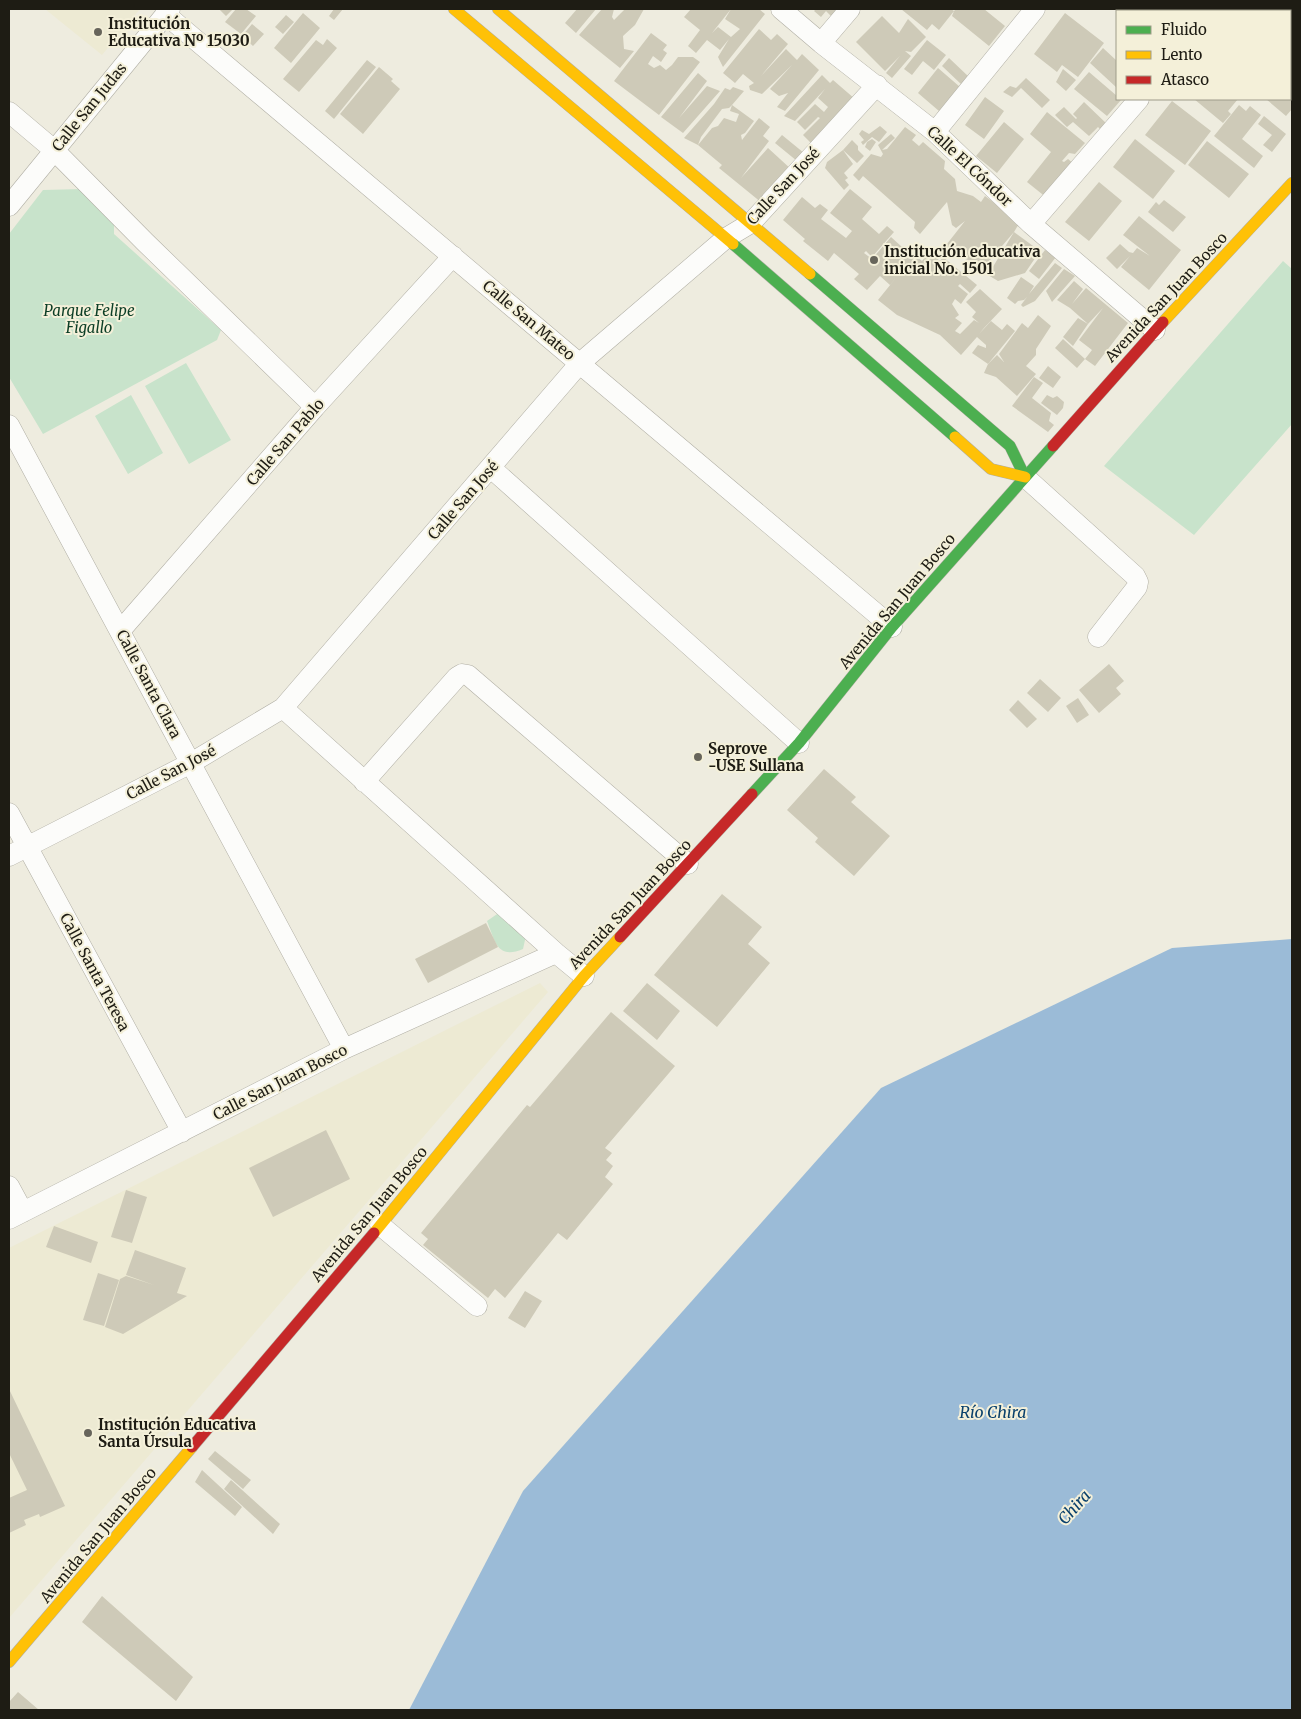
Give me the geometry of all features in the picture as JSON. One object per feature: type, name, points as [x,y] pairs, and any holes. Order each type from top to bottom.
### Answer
[{"type":"street","points":[[454,9],[726,238],[991,469],[1025,476]]},
{"type":"street","points":[[498,9],[751,222],[1010,446],[1025,476],[1135,576],[1138,582],[1137,587],[1098,637]]},
{"type":"street","name":"Calle El Cóndor","points":[[781,9],[821,43],[935,132],[1031,224],[1155,330]]},
{"type":"street","points":[[821,43],[850,9]]},
{"type":"street","points":[[935,132],[1035,9]]},
{"type":"street","name":"Calle San Judas","points":[[9,206],[167,12]]},
{"type":"street","name":"Calle San Mateo","points":[[167,12],[892,627]]},
{"type":"street","name":"Calle San José","points":[[9,856],[191,763],[283,708],[580,363],[726,238],[751,222],[877,85]]},
{"type":"street","points":[[1031,224],[1138,100]]},
{"type":"street","points":[[9,112],[54,150],[145,242],[315,407]]},
{"type":"street","name":"Avenida San Juan Bosco","points":[[9,1662],[380,1225],[584,976],[800,743],[892,627],[1155,330],[1292,183]]},
{"type":"street","name":"Calle San Pablo","points":[[120,630],[315,407],[453,256]]},
{"type":"street","name":"Calle Santa Clara","points":[[9,425],[344,1049]]},
{"type":"street","points":[[491,468],[800,743]]},
{"type":"street","points":[[364,782],[457,678],[462,674],[468,675],[688,864]]},
{"type":"street","points":[[283,708],[584,976]]},
{"type":"street","name":"Calle Santa Teresa","points":[[9,813],[182,1132]]},
{"type":"street","name":"Calle San Juan Bosco","points":[[16,1216],[344,1049],[556,953]]},
{"type":"street","points":[[9,1186],[16,1216]]},
{"type":"street","points":[[380,1225],[477,1306]]},
{"type":"shaded area","name":"Institución Educativa Nº 15030","points":[[45,9],[140,9],[102,55]]},
{"type":"shaded area","name":"Institución Educativa Santa Úrsula","points":[[540,983],[548,992],[9,1618],[9,1248]]},
{"type":"green space","name":"Parque Felipe Figallo","points":[[83,189],[114,218],[114,234],[221,330],[217,340],[43,434],[9,377],[9,234],[43,190]]},
{"type":"green space","points":[[1283,261],[1292,269],[1292,424],[1194,535],[1104,466]]},
{"type":"green space","points":[[186,363],[231,440],[189,464],[145,386]]},
{"type":"green space","points":[[131,395],[163,453],[128,474],[95,416]]},
{"type":"green space","points":[[503,910],[525,931],[523,949],[508,952],[498,947],[495,942],[487,921]]},
{"type":"water","name":"Río Chira","points":[[1292,939],[1292,1710],[409,1710],[523,1491],[881,1088],[1172,948]]},
{"type":"building","points":[[219,9],[233,9],[226,16]]},
{"type":"building","points":[[236,9],[246,9],[256,16],[241,34],[225,22]]},
{"type":"building","points":[[334,9],[343,9],[334,20],[329,16]]},
{"type":"building","points":[[577,9],[596,9],[576,33],[565,23]]},
{"type":"building","points":[[602,9],[614,9],[612,17],[614,20],[625,9],[644,9],[635,25],[623,36],[624,49],[634,51],[620,68],[579,35]]},
{"type":"building","points":[[691,9],[731,9],[759,9],[765,14],[723,67],[718,57],[729,39],[720,50],[707,40],[696,53],[688,46],[700,30],[684,17]],"holes":[[[731,9],[725,19],[740,29],[731,37],[718,27],[712,33]]]},
{"type":"building","points":[[816,9],[840,9],[832,17],[826,11],[821,17],[814,11]]},
{"type":"building","points":[[901,9],[951,9],[954,11],[939,30],[932,24],[927,30]]},
{"type":"building","points":[[956,9],[984,9],[1005,26],[989,46],[952,16]]},
{"type":"building","points":[[1155,9],[1156,10],[1137,10]]},
{"type":"building","points":[[1174,9],[1206,9],[1205,10]]},
{"type":"building","points":[[1279,9],[1292,9],[1292,20],[1291,10]]},
{"type":"building","points":[[303,13],[320,28],[291,63],[274,48]]},
{"type":"building","points":[[1065,13],[1104,43],[1078,77],[1062,65],[1057,72],[1034,54]]},
{"type":"building","points":[[286,15],[294,22],[283,34],[275,27]]},
{"type":"building","points":[[882,16],[899,33],[908,19],[926,37],[911,52],[905,51],[911,56],[892,78],[886,73],[900,56],[885,71],[856,42]]},
{"type":"building","points":[[252,24],[264,34],[253,46],[242,36]]},
{"type":"building","points":[[759,29],[771,40],[777,34],[788,44],[761,76],[786,49],[797,60],[802,54],[819,70],[785,111],[777,107],[788,93],[779,96],[770,89],[792,65],[762,94],[750,90],[749,86],[754,83],[743,74],[735,83],[723,73]]},
{"type":"building","points":[[651,33],[667,45],[663,50],[667,53],[661,62],[653,56],[648,64],[654,68],[660,65],[666,70],[678,57],[693,57],[700,62],[659,115],[614,81]]},
{"type":"building","points":[[327,39],[337,48],[299,92],[283,79],[316,40],[323,45]]},
{"type":"building","points":[[927,40],[946,55],[934,70],[923,61],[912,75],[904,69]]},
{"type":"building","points":[[1103,48],[1116,60],[1116,87],[1090,63]]},
{"type":"building","points":[[949,58],[969,77],[962,85],[942,66]]},
{"type":"building","points":[[367,60],[376,67],[334,119],[325,111]]},
{"type":"building","points":[[379,67],[393,79],[391,81],[400,89],[363,134],[340,114]]},
{"type":"building","points":[[938,68],[960,87],[939,111],[918,93]]},
{"type":"building","points":[[1063,69],[1076,80],[1066,91],[1056,82]]},
{"type":"building","points":[[1089,72],[1116,95],[1116,100],[1121,100],[1107,116],[1074,89]]},
{"type":"building","points":[[698,73],[707,81],[679,118],[707,86],[720,91],[683,133],[661,117]]},
{"type":"building","points":[[822,75],[830,83],[833,80],[855,99],[812,144],[803,135],[820,118],[818,117],[805,130],[797,122],[815,104],[824,112],[828,107],[818,98],[825,89],[795,121],[784,116]]},
{"type":"building","points":[[1026,78],[1050,100],[1042,108],[1021,88],[1012,97],[1003,92],[1010,86],[1016,88]]},
{"type":"building","points":[[1292,80],[1292,109],[1286,116],[1267,100],[1291,100]]},
{"type":"building","points":[[733,87],[744,91],[729,108],[722,109],[701,137],[698,145],[684,138],[714,104],[725,88],[730,90]]},
{"type":"building","points":[[985,97],[1004,111],[984,139],[965,125]]},
{"type":"building","points":[[1195,100],[1237,100],[1228,111],[1231,114],[1223,123]]},
{"type":"building","points":[[1172,101],[1211,131],[1185,165],[1145,135]]},
{"type":"building","points":[[1084,102],[1108,125],[1102,131],[1098,127],[1089,136],[1073,122],[1067,127],[1055,115],[1064,107],[1076,119],[1073,114]]},
{"type":"building","points":[[732,105],[754,121],[745,133],[741,135],[742,140],[759,118],[770,127],[763,136],[769,141],[741,178],[768,148],[792,170],[762,203],[719,168],[722,165],[698,145],[712,128],[718,126],[724,118],[736,122],[739,114],[730,111]]},
{"type":"building","points":[[1239,105],[1246,111],[1250,106],[1261,115],[1242,139],[1263,156],[1254,168],[1214,136]]},
{"type":"building","points":[[1047,112],[1085,143],[1075,154],[1069,153],[1062,161],[1064,162],[1068,159],[1074,164],[1047,198],[1027,182],[1051,152],[1030,134]]},
{"type":"building","points":[[1264,116],[1286,134],[1272,152],[1263,145],[1272,135],[1258,124]]},
{"type":"building","points":[[1004,122],[1024,139],[997,173],[976,156]]},
{"type":"building","points":[[880,126],[887,132],[879,142],[872,137],[863,145],[861,142],[864,140],[859,134],[862,130],[869,134]]},
{"type":"building","points":[[905,127],[916,135],[912,140],[919,146],[923,142],[945,161],[944,169],[955,179],[957,191],[973,196],[981,202],[985,196],[1020,222],[1014,232],[985,266],[948,253],[943,249],[965,221],[956,228],[952,225],[947,202],[920,234],[914,228],[915,222],[863,176],[859,181],[853,175],[871,154],[881,157],[883,154],[878,145],[891,134],[895,138],[882,150],[887,149]]},
{"type":"building","points":[[782,135],[804,153],[797,161],[775,143]]},
{"type":"building","points":[[872,139],[876,142],[870,151],[865,147],[867,142]]},
{"type":"building","points":[[1135,139],[1175,171],[1153,199],[1113,167]]},
{"type":"building","points":[[852,140],[864,156],[857,163],[843,150]]},
{"type":"building","points":[[1207,141],[1249,174],[1229,198],[1188,165]]},
{"type":"building","points":[[843,150],[853,164],[844,173],[848,178],[845,180],[849,185],[844,190],[825,168],[827,162]]},
{"type":"building","points":[[1099,182],[1122,201],[1089,241],[1065,222]]},
{"type":"building","points":[[850,189],[872,207],[862,219],[879,234],[887,226],[894,232],[872,257],[866,251],[864,253],[872,259],[891,237],[913,257],[915,255],[922,261],[926,256],[921,252],[925,247],[940,261],[943,257],[977,285],[970,293],[960,284],[958,286],[968,294],[961,304],[955,299],[952,304],[959,315],[955,318],[962,323],[955,331],[960,334],[974,320],[979,323],[972,317],[976,312],[966,302],[980,289],[1002,309],[979,334],[991,321],[1002,330],[1007,324],[1015,331],[988,364],[972,353],[978,345],[986,348],[986,345],[977,337],[961,355],[940,335],[897,315],[878,300],[899,274],[890,285],[880,276],[867,290],[854,279],[859,274],[834,253],[828,261],[803,241],[805,239],[783,220],[802,197],[815,208],[820,204],[828,210],[821,219],[846,238],[852,231],[830,213]]},
{"type":"building","points":[[1164,200],[1186,217],[1173,232],[1148,212],[1156,202],[1159,205]]},
{"type":"building","points":[[1139,216],[1181,250],[1149,290],[1121,267],[1130,256],[1117,269],[1106,258],[1120,244],[1129,252],[1133,253],[1137,248],[1150,256],[1123,235]]},
{"type":"building","points":[[1014,232],[1040,251],[1025,273],[998,281],[988,275]]},
{"type":"building","points":[[1045,250],[1056,257],[1039,279],[1029,271]]},
{"type":"building","points":[[1055,263],[1062,268],[1035,301],[1023,307],[1021,305],[1027,297],[1015,304],[1007,298],[1021,277],[1034,286],[1029,294]]},
{"type":"building","points":[[1064,269],[1075,276],[1052,302],[1046,291]]},
{"type":"building","points":[[1074,281],[1083,289],[1072,304],[1086,288],[1128,323],[1095,366],[1085,359],[1092,350],[1079,340],[1103,308],[1088,324],[1070,308],[1057,300]]},
{"type":"building","points":[[1038,315],[1051,326],[1036,349],[1036,355],[1026,366],[1036,374],[1017,396],[996,377],[984,373],[988,364],[997,355],[1004,362],[999,354],[1022,323],[1028,328]]},
{"type":"building","points":[[1078,318],[1088,324],[1073,346],[1063,337]]},
{"type":"building","points":[[1063,339],[1085,359],[1077,368],[1055,348]]},
{"type":"building","points":[[1048,366],[1061,377],[1053,388],[1039,378]]},
{"type":"building","points":[[1034,377],[1043,383],[1032,398],[1051,413],[1049,421],[1054,425],[1048,432],[1012,406]]},
{"type":"building","points":[[1047,395],[1053,398],[1057,396],[1064,402],[1063,408],[1057,415],[1041,403]]},
{"type":"building","points":[[1109,664],[1124,681],[1116,688],[1121,694],[1099,713],[1079,690]]},
{"type":"building","points":[[1040,679],[1061,698],[1048,712],[1027,693]]},
{"type":"building","points":[[1078,698],[1089,715],[1077,723],[1066,706]]},
{"type":"building","points":[[1018,700],[1037,719],[1027,728],[1009,710]]},
{"type":"building","points":[[824,769],[856,797],[851,802],[890,836],[854,876],[815,842],[818,838],[787,810]]},
{"type":"building","points":[[722,894],[762,927],[748,944],[770,963],[717,1027],[654,975]]},
{"type":"building","points":[[486,923],[498,947],[428,983],[415,959]]},
{"type":"building","points":[[647,983],[680,1011],[657,1040],[623,1011]]},
{"type":"building","points":[[611,1012],[675,1066],[605,1148],[612,1153],[606,1160],[613,1166],[605,1177],[613,1184],[567,1240],[558,1233],[505,1298],[495,1289],[488,1298],[423,1245],[428,1239],[421,1233],[527,1105],[530,1107]]},
{"type":"building","points":[[326,1130],[350,1179],[273,1217],[249,1168]]},
{"type":"building","points":[[126,1190],[147,1197],[132,1243],[111,1237]]},
{"type":"building","points":[[54,1226],[98,1242],[91,1263],[46,1247]]},
{"type":"building","points":[[135,1250],[186,1268],[177,1293],[187,1296],[123,1334],[105,1327],[120,1279],[126,1276],[154,1285],[126,1275]]},
{"type":"building","points":[[98,1273],[119,1280],[104,1326],[83,1320]]},
{"type":"building","points":[[525,1291],[542,1301],[525,1328],[508,1318]]},
{"type":"building","points":[[9,1389],[65,1506],[40,1517],[39,1514],[24,1520],[26,1525],[9,1533],[9,1498],[27,1490],[9,1453]]},
{"type":"building","points":[[215,1451],[251,1480],[243,1489],[208,1459]]},
{"type":"building","points":[[202,1470],[242,1507],[235,1516],[195,1482]]},
{"type":"building","points":[[231,1480],[280,1524],[273,1534],[224,1489]]},
{"type":"building","points":[[102,1596],[193,1677],[176,1701],[82,1622]]},
{"type":"building","points":[[18,1692],[39,1710],[9,1710],[9,1702]]},
{"type":"traffic: fast","points":[[733,244],[955,437]]},
{"type":"traffic: fast","points":[[810,274],[1010,446],[1025,477]]},
{"type":"traffic: fast","points":[[752,794],[799,743],[892,627],[1053,446]]},
{"type":"traffic: slow","points":[[454,9],[733,244]]},
{"type":"traffic: slow","points":[[498,9],[810,274]]},
{"type":"traffic: slow","points":[[1163,322],[1292,183]]},
{"type":"traffic: slow","points":[[955,437],[991,469],[1025,477]]},
{"type":"traffic: slow","points":[[374,1233],[584,976],[620,937]]},
{"type":"traffic: slow","points":[[9,1662],[192,1447]]},
{"type":"traffic: jam","points":[[1053,446],[1163,322]]},
{"type":"traffic: jam","points":[[620,937],[752,794]]},
{"type":"traffic: jam","points":[[192,1447],[374,1233]]},
{"type":"place","name":"Institución Educativa Nº 15030","points":[[98,32]]},
{"type":"place","name":"Institución educativa inicial No. 1501","points":[[874,260]]},
{"type":"place","name":"Seprove -USE Sullana","points":[[698,757]]},
{"type":"place","name":"Institución Educativa Santa Úrsula","points":[[88,1433]]},
{"type":"water label","name":"Chira","points":[[1074,1507]]}]
